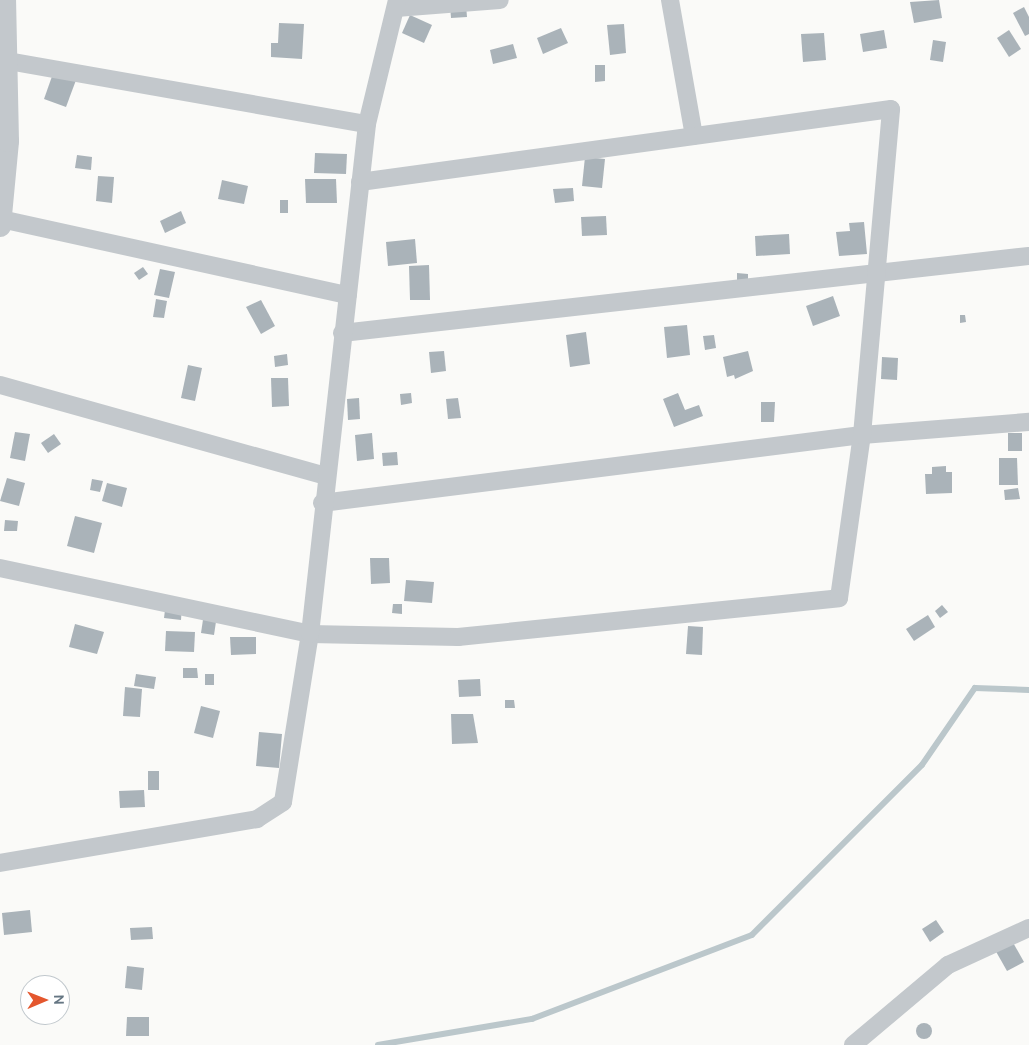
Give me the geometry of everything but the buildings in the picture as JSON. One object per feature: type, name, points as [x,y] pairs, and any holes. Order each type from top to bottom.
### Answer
[{"type":"street","points":[[5,0],[8,61],[8,141],[1,223],[348,295]]},
{"type":"street","points":[[0,863],[257,819],[283,802],[310,634],[322,503],[367,124],[396,4],[500,0]]},
{"type":"street","points":[[670,0],[694,136]]},
{"type":"street","points":[[8,61],[367,124]]},
{"type":"street","points":[[0,568],[310,634],[458,637],[839,598],[862,435],[878,275],[891,109],[360,182]]},
{"type":"street","points":[[342,333],[878,275],[1029,256]]},
{"type":"street","points":[[0,384],[326,476]]},
{"type":"street","points":[[322,503],[862,435],[1029,422]]},
{"type":"street","points":[[853,1045],[948,965],[1029,928]]},
{"type":"waterway","points":[[378,1045],[532,1019],[752,935],[922,765],[975,688],[1029,690]]}]
